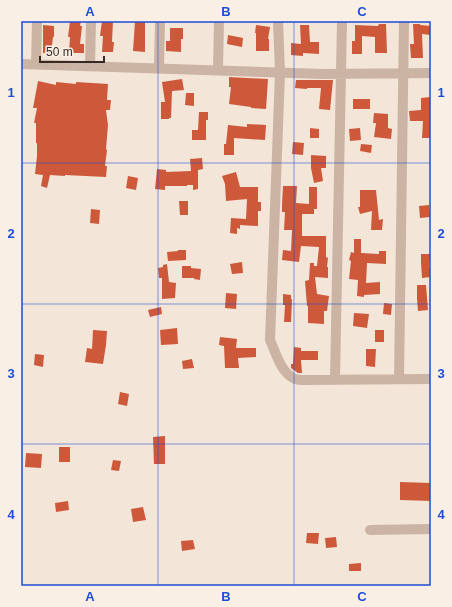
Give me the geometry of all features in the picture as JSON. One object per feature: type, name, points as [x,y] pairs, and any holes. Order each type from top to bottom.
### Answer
[{"type":"street","points":[[36,64],[37,21]]},
{"type":"street","points":[[90,66],[91,21]]},
{"type":"street","points":[[159,68],[160,21]]},
{"type":"street","points":[[218,70],[219,21]]},
{"type":"street","points":[[278,21],[280,73],[270,340],[278,359],[286,373],[296,380],[431,379]]},
{"type":"street","points":[[335,380],[342,21]]},
{"type":"street","points":[[399,379],[404,21]]},
{"type":"street","points":[[21,64],[280,73],[431,73]]},
{"type":"street","points":[[370,530],[431,529]]},
{"type":"building","points":[[70,21],[81,21],[80,26],[82,26],[80,44],[84,44],[84,53],[69,53],[70,37],[68,37]]},
{"type":"building","points":[[102,21],[113,21],[113,52],[102,52],[103,36],[100,36]]},
{"type":"building","points":[[135,21],[145,21],[145,52],[133,51]]},
{"type":"building","points":[[379,24],[386,24],[387,53],[375,53],[375,37],[362,36],[362,54],[352,54],[352,41],[355,41],[355,25],[378,26]]},
{"type":"building","points":[[413,24],[431,26],[431,35],[422,34],[423,58],[411,58],[410,44],[414,44]]},
{"type":"building","points":[[43,25],[54,26],[51,54],[43,53]]},
{"type":"building","points":[[256,25],[270,27],[268,39],[269,51],[256,51]]},
{"type":"building","points":[[300,25],[309,25],[310,42],[319,42],[319,54],[303,53],[303,56],[291,55],[291,43],[301,44]]},
{"type":"building","points":[[170,28],[183,28],[181,52],[166,51],[166,41],[170,41]]},
{"type":"building","points":[[228,35],[243,38],[242,47],[227,44]]},
{"type":"building","points":[[229,77],[268,79],[266,109],[229,104],[231,87],[229,87]]},
{"type":"building","points":[[182,79],[184,90],[172,91],[171,118],[161,119],[161,102],[165,102],[162,82]]},
{"type":"building","points":[[296,80],[333,80],[330,110],[319,109],[321,88],[295,88]]},
{"type":"building","points":[[38,81],[56,85],[56,82],[76,84],[76,82],[108,84],[107,100],[111,100],[110,110],[106,110],[108,125],[105,166],[107,166],[106,177],[50,175],[47,188],[41,186],[43,175],[35,174],[37,143],[36,123],[34,123],[37,108],[33,108]]},
{"type":"building","points":[[186,93],[194,93],[194,106],[185,105]]},
{"type":"building","points":[[431,97],[431,138],[422,138],[423,121],[410,121],[409,111],[421,110],[421,98]]},
{"type":"building","points":[[353,99],[370,99],[370,109],[353,109]]},
{"type":"building","points":[[199,112],[208,112],[208,120],[206,120],[206,140],[192,140],[192,130],[198,130]]},
{"type":"building","points":[[374,113],[388,114],[388,128],[392,129],[391,139],[374,137],[376,123],[373,123]]},
{"type":"building","points":[[247,124],[266,125],[265,140],[234,138],[234,155],[224,155],[224,144],[226,144],[228,125],[247,127]]},
{"type":"building","points":[[310,128],[319,129],[319,138],[310,138]]},
{"type":"building","points":[[360,128],[361,140],[350,141],[349,129]]},
{"type":"building","points":[[293,142],[304,143],[303,155],[292,154]]},
{"type":"building","points":[[361,144],[372,145],[371,153],[360,151]]},
{"type":"building","points":[[311,155],[326,156],[326,168],[321,168],[323,181],[314,183],[311,168]]},
{"type":"building","points":[[202,158],[203,169],[198,170],[198,189],[193,190],[193,185],[187,185],[165,186],[165,190],[155,189],[157,169],[166,170],[166,172],[191,171],[190,159]]},
{"type":"building","points":[[236,172],[240,187],[258,187],[258,202],[261,202],[261,211],[258,211],[258,226],[240,225],[240,229],[237,228],[237,234],[230,233],[231,218],[246,219],[247,199],[226,201],[225,184],[222,176]]},
{"type":"building","points":[[128,176],[138,178],[136,190],[126,188]]},
{"type":"building","points":[[283,186],[297,186],[296,203],[309,204],[309,187],[317,187],[317,209],[314,209],[314,214],[302,214],[302,236],[326,236],[328,278],[315,277],[317,294],[329,296],[327,311],[324,311],[324,324],[308,323],[308,306],[305,281],[309,280],[310,263],[314,263],[314,266],[317,266],[319,247],[301,246],[299,262],[282,260],[283,250],[291,251],[292,230],[284,230],[285,212],[282,212]]},
{"type":"building","points":[[360,190],[376,190],[379,220],[383,219],[382,230],[371,230],[372,211],[360,214],[358,207],[360,207]]},
{"type":"building","points":[[179,201],[188,201],[188,215],[180,215]]},
{"type":"building","points":[[429,205],[430,217],[420,218],[419,206]]},
{"type":"building","points":[[91,209],[100,210],[99,224],[90,223]]},
{"type":"building","points":[[354,239],[361,239],[361,253],[379,254],[379,251],[386,251],[386,264],[367,263],[366,283],[380,282],[380,294],[364,295],[364,297],[357,296],[358,280],[349,279],[351,261],[349,260],[351,252],[354,253]]},
{"type":"building","points":[[186,250],[186,260],[168,261],[167,252]]},
{"type":"building","points":[[421,254],[430,254],[429,268],[431,277],[422,278]]},
{"type":"building","points":[[242,262],[243,273],[232,274],[230,264]]},
{"type":"building","points":[[167,264],[169,282],[176,283],[175,298],[162,299],[162,278],[159,278],[158,268]]},
{"type":"building","points":[[182,266],[191,266],[191,268],[201,269],[200,280],[194,278],[182,278]]},
{"type":"building","points":[[417,285],[426,285],[428,310],[418,311]]},
{"type":"building","points":[[226,293],[237,294],[236,309],[225,308]]},
{"type":"building","points":[[283,294],[291,295],[291,322],[284,322],[285,305],[283,305]]},
{"type":"building","points":[[384,303],[392,304],[391,315],[383,314]]},
{"type":"building","points":[[161,307],[162,314],[150,317],[148,310]]},
{"type":"building","points":[[354,313],[369,314],[367,328],[353,326]]},
{"type":"building","points":[[177,328],[178,344],[161,345],[160,330]]},
{"type":"building","points":[[93,330],[107,331],[103,364],[85,362],[87,348],[92,349]]},
{"type":"building","points":[[375,330],[384,330],[384,342],[375,342]]},
{"type":"building","points":[[220,337],[237,339],[236,348],[256,348],[256,357],[238,358],[239,368],[225,368],[224,346],[219,345]]},
{"type":"building","points":[[294,347],[301,348],[301,351],[318,351],[318,360],[301,360],[302,373],[298,373],[291,368],[291,364],[293,364]]},
{"type":"building","points":[[366,349],[376,349],[375,367],[366,366]]},
{"type":"building","points":[[35,354],[44,355],[43,367],[34,365]]},
{"type":"building","points":[[192,359],[194,368],[183,369],[182,361]]},
{"type":"building","points":[[120,392],[129,394],[127,406],[118,404]]},
{"type":"building","points":[[165,436],[165,464],[154,464],[153,437]]},
{"type":"building","points":[[59,447],[70,447],[70,462],[59,462]]},
{"type":"building","points":[[26,453],[42,454],[41,468],[25,467]]},
{"type":"building","points":[[113,460],[121,461],[119,471],[111,470]]},
{"type":"building","points":[[400,482],[431,483],[431,501],[400,500]]},
{"type":"building","points":[[68,501],[69,510],[56,512],[55,503]]},
{"type":"building","points":[[143,507],[146,520],[133,522],[131,509]]},
{"type":"building","points":[[307,533],[319,533],[318,544],[306,543]]},
{"type":"building","points":[[336,537],[337,547],[326,548],[325,538]]},
{"type":"building","points":[[193,540],[195,549],[182,551],[181,541]]},
{"type":"building","points":[[361,563],[361,571],[349,571],[349,564]]}]
